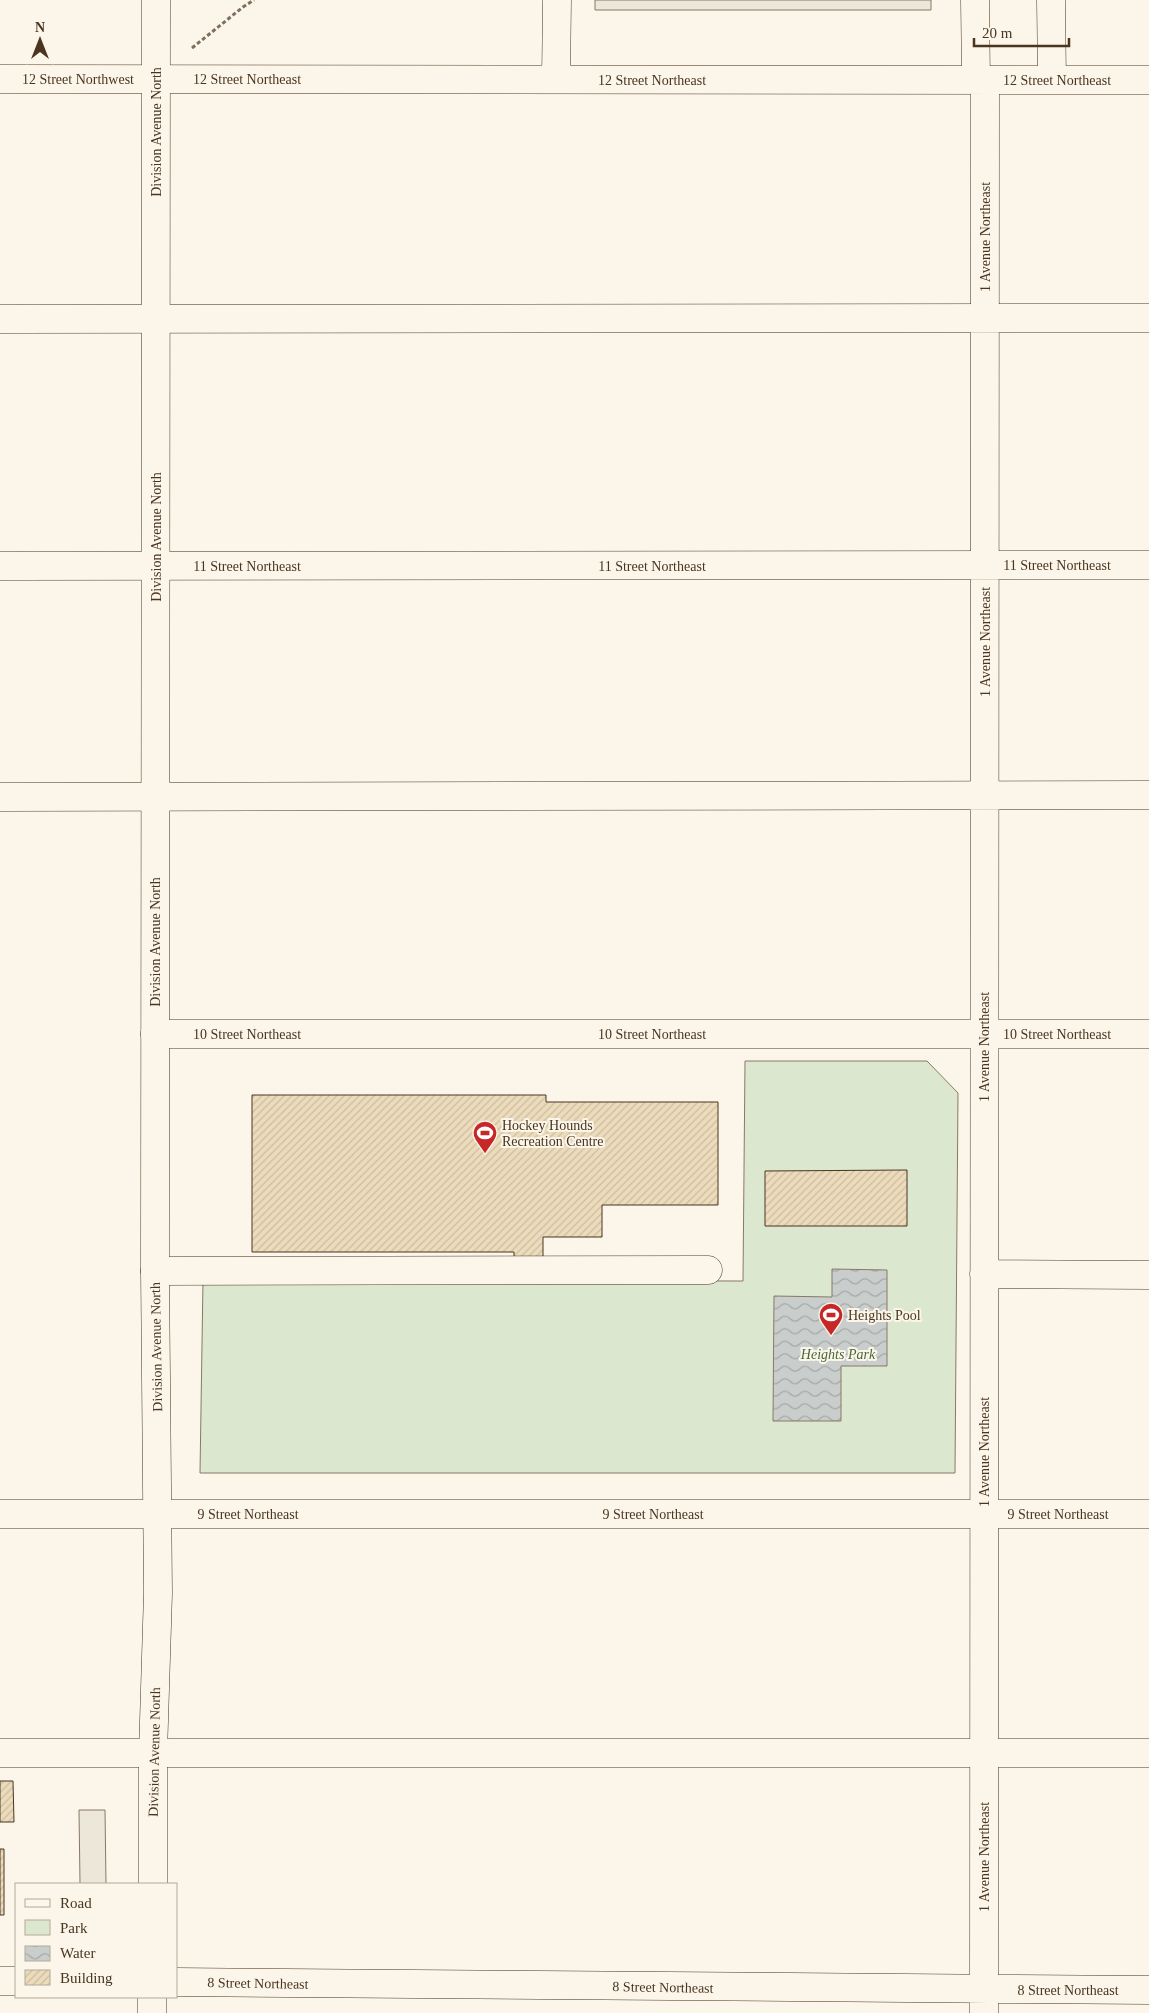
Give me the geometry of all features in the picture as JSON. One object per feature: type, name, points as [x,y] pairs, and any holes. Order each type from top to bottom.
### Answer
[{"type":"street","name":"Division Avenue North","points":[[153,1883],[153,1752],[158,1593],[155,1271],[156,0]]},
{"type":"street","points":[[556,79],[557,0]]},
{"type":"street","name":"1 Avenue Northeast","points":[[975,0],[980,80],[984,318],[984,2001]]},
{"type":"street","points":[[1051,0],[1052,80]]},
{"type":"street","name":"12 Street Northwest","points":[[0,79],[155,79]]},
{"type":"street","name":"12 Street Northeast","points":[[155,79],[1149,80]]},
{"type":"street","points":[[0,319],[1149,318]]},
{"type":"street","name":"11 Street Northeast","points":[[0,566],[1149,565]]},
{"type":"street","points":[[0,796],[1149,795]]},
{"type":"street","name":"10 Street Northeast","points":[[155,1034],[1149,1034]]},
{"type":"street","points":[[155,1271],[708,1270]]},
{"type":"street","points":[[984,1274],[1149,1275]]},
{"type":"street","name":"9 Street Northeast","points":[[0,1514],[1149,1514]]},
{"type":"street","points":[[0,1753],[1149,1753]]},
{"type":"street","points":[[0,1981],[15,1981]]},
{"type":"street","name":"8 Street Northeast","points":[[178,1982],[984,2001],[1149,1990]]},
{"type":"street","points":[[152,1998],[152,2013]]},
{"type":"path","points":[[190,50],[254,0]]},
{"type":"green space","name":"Heights Park","points":[[745,1061],[927,1061],[958,1093],[955,1473],[200,1473],[203,1280],[743,1281]]},
{"type":"shaded area","points":[[595,0],[931,0],[931,10],[595,10]]},
{"type":"shaded area","points":[[79,1810],[105,1810],[106,1883],[80,1883]]},
{"type":"water","points":[[832,1269],[887,1270],[887,1366],[841,1366],[841,1421],[773,1421],[774,1296],[832,1297]]},
{"type":"building","name":"Hockey Hounds Recreation Centre","points":[[252,1095],[546,1095],[546,1102],[718,1102],[718,1205],[602,1205],[602,1237],[543,1237],[543,1267],[514,1267],[514,1252],[252,1252]]},
{"type":"building","points":[[907,1170],[907,1226],[765,1226],[765,1171]]},
{"type":"building","points":[[0,1781],[13,1781],[14,1822],[0,1822]]},
{"type":"building","points":[[0,1849],[4,1849],[4,1915],[0,1915]]},
{"type":"place","name":"Hockey Hounds Recreation Centre","points":[[485,1154]]},
{"type":"place","name":"Heights Pool","points":[[831,1336]]}]
